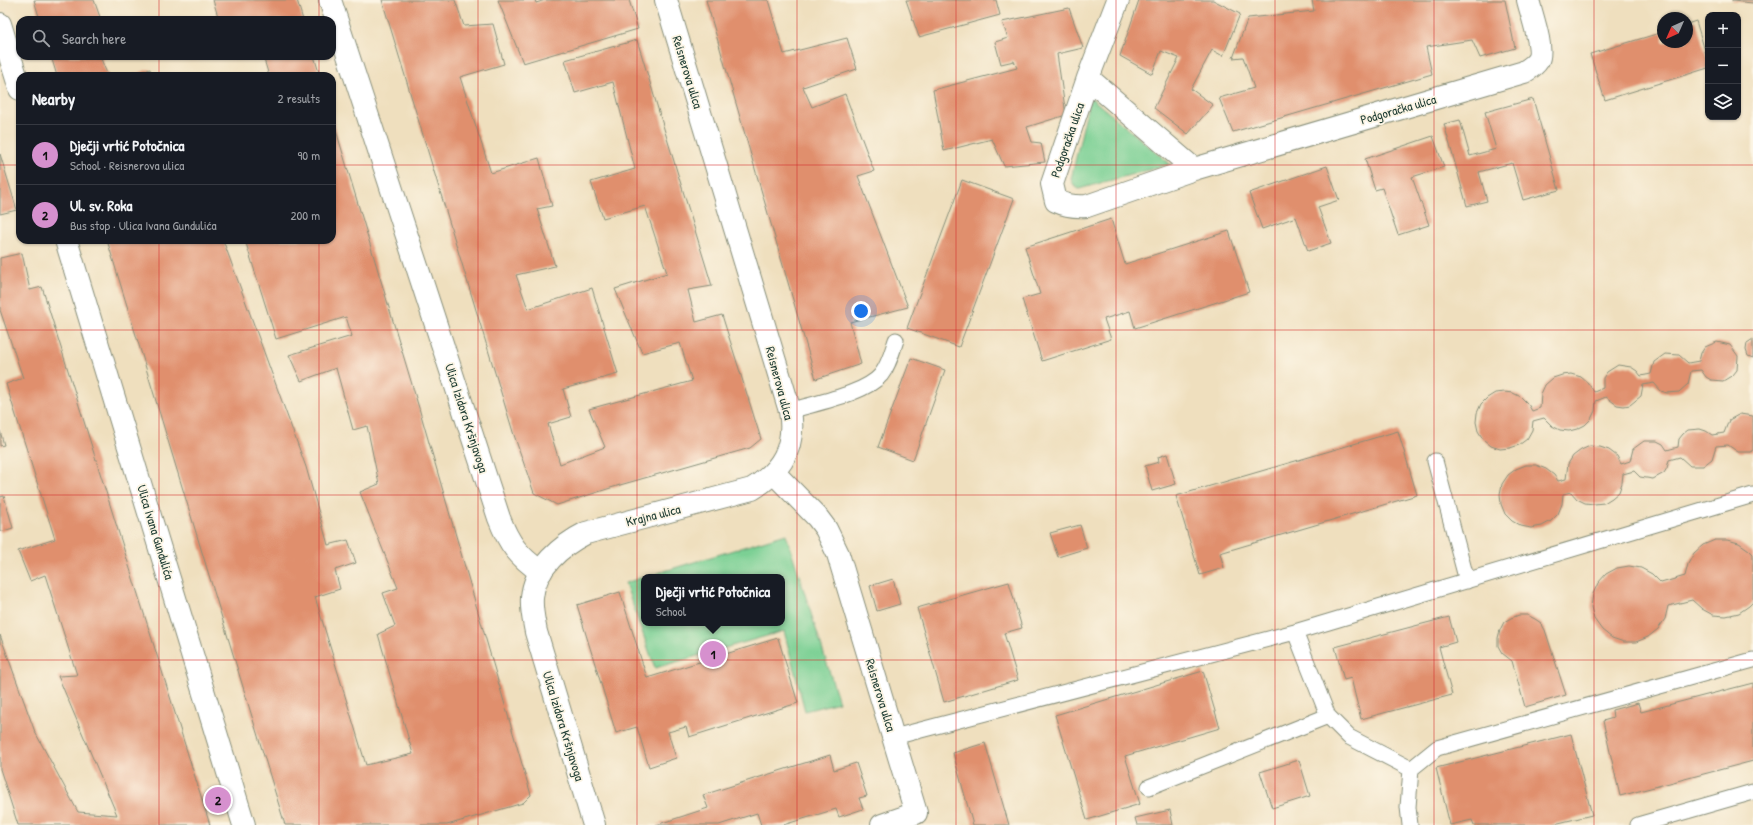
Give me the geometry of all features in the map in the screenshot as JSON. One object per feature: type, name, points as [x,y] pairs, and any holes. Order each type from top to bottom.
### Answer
[{"type":"street","name":"Ulica Izidora Kršnjavoga","points":[[330,0],[335,16]]},
{"type":"street","name":"Reisnerova ulica","points":[[666,0],[790,411],[792,423],[788,447],[784,457],[774,473],[818,517],[826,529],[838,554],[918,819]]},
{"type":"street","name":"Podgoračka ulica","points":[[1118,0],[1088,78],[1052,184],[1056,201],[1064,205],[1074,207],[1087,206],[1194,169],[1524,72],[1539,58],[1540,49],[1528,0]]},
{"type":"street","name":"Ulica Izidora Kršnjavoga","points":[[336,18],[499,518],[513,548],[522,558],[541,572],[532,596],[532,612],[594,825]]},
{"type":"street","points":[[0,24],[16,76]]},
{"type":"street","points":[[1088,78],[1194,169]]},
{"type":"street","name":"Ulica Ivana Gundulića","points":[[67,244],[244,825]]},
{"type":"street","name":"Krajna ulica","points":[[541,572],[559,550],[572,540],[586,533],[752,490],[774,473]]},
{"type":"street","points":[[882,825],[918,819]]},
{"type":"lane","points":[[790,411],[857,391],[872,384],[890,360],[896,340]]},
{"type":"lane","points":[[1435,461],[1467,581]]},
{"type":"lane","points":[[894,737],[1295,632],[1753,495]]},
{"type":"lane","points":[[1295,632],[1328,716],[1349,737],[1411,769]]},
{"type":"lane","points":[[1410,825],[1408,807],[1411,769],[1437,748],[1753,660]]},
{"type":"lane","points":[[1150,787],[1328,716]]},
{"type":"lane","points":[[1638,825],[1753,792]]},
{"type":"green space","points":[[1090,97],[1170,164],[1079,189],[1074,186],[1071,179]]},
{"type":"green space","points":[[786,534],[839,702],[805,711],[784,631],[655,668],[625,583],[641,578],[641,626],[785,626],[785,574],[655,574]]},
{"type":"building","points":[[34,0],[94,0],[100,16],[39,16]]},
{"type":"building","points":[[213,0],[297,0],[302,16],[218,16]]},
{"type":"building","points":[[382,0],[455,0],[464,26],[493,24],[504,64],[460,77],[491,173],[539,158],[552,206],[537,209],[555,266],[516,275],[528,309],[592,288],[618,374],[563,389],[571,417],[548,424],[560,464],[605,447],[589,409],[692,381],[680,343],[642,353],[615,289],[667,273],[645,206],[603,218],[591,182],[635,169],[613,82],[575,93],[565,60],[637,40],[712,286],[688,290],[696,322],[722,315],[761,439],[750,448],[620,485],[557,505],[534,493],[513,432]]},
{"type":"building","points":[[498,0],[535,0],[536,3],[545,0],[629,0],[638,29],[523,63]]},
{"type":"building","points":[[706,0],[768,0],[784,54],[847,38],[857,69],[803,87],[812,107],[845,94],[874,171],[858,176],[908,307],[850,322],[861,364],[816,379]]},
{"type":"building","points":[[906,0],[996,0],[1000,15],[919,37]]},
{"type":"building","points":[[1139,0],[1213,0],[1240,14],[1223,56],[1212,50],[1191,89],[1213,105],[1188,134],[1154,108],[1179,58],[1161,51],[1152,74],[1120,56]]},
{"type":"building","points":[[1312,0],[1505,0],[1515,48],[1480,58],[1472,40],[1426,47],[1432,74],[1233,132],[1219,98],[1254,88],[1243,57],[1233,58],[1248,18],[1314,11]]},
{"type":"building","points":[[1753,0],[1753,3],[1732,1]]},
{"type":"building","points":[[1069,8],[1083,48],[1057,54],[1066,115],[1027,127],[1032,142],[1041,143],[1045,162],[1004,166],[992,139],[944,151],[933,90],[1017,68],[1014,61],[1001,64],[995,42],[1008,38],[1002,22]]},
{"type":"building","points":[[1696,21],[1705,51],[1705,69],[1605,100],[1590,54],[1657,34],[1657,48],[1693,48],[1693,22]]},
{"type":"building","points":[[52,60],[101,60],[106,72],[56,72]]},
{"type":"building","points":[[264,60],[315,60],[319,72],[268,72]]},
{"type":"building","points":[[150,69],[151,72],[141,72]]},
{"type":"building","points":[[1533,99],[1559,190],[1523,200],[1512,163],[1479,172],[1487,201],[1467,206],[1444,124],[1460,120],[1470,156],[1496,149],[1485,112]]},
{"type":"building","points":[[336,130],[419,408],[531,795],[523,803],[447,825],[285,825],[108,244],[224,244],[306,467],[328,545],[348,540],[356,563],[335,570],[340,589],[315,597],[366,765],[413,754],[378,634],[395,626],[383,593],[398,588],[360,492],[379,484],[367,426],[353,430],[336,368],[301,381],[289,355],[352,336],[346,317],[276,339],[246,244],[336,244]]},
{"type":"building","points":[[1433,136],[1444,167],[1412,177],[1429,225],[1398,235],[1382,188],[1375,190],[1365,159]]},
{"type":"building","points":[[0,154],[16,210],[0,214]]},
{"type":"building","points":[[1327,166],[1339,200],[1318,207],[1331,243],[1308,251],[1296,217],[1262,229],[1249,193]]},
{"type":"building","points":[[962,180],[1014,199],[959,347],[907,328]]},
{"type":"building","points":[[1111,219],[1125,264],[1229,231],[1249,292],[1135,328],[1130,311],[1104,319],[1111,339],[1042,361],[1022,299],[1040,294],[1025,247]]},
{"type":"building","points":[[22,253],[30,290],[42,287],[210,825],[18,825],[0,769],[0,635],[35,732],[78,812],[117,815],[58,676],[77,675],[45,575],[30,581],[18,551],[55,539],[6,384],[23,378],[0,310],[0,258]]},
{"type":"building","points":[[1753,339],[1753,358],[1748,356],[1746,350],[1747,343]]},
{"type":"building","points":[[1717,342],[1730,345],[1738,356],[1737,370],[1733,375],[1723,381],[1711,380],[1706,377],[1701,370],[1691,371],[1688,384],[1679,392],[1667,393],[1661,391],[1654,383],[1643,385],[1641,396],[1630,405],[1617,405],[1606,397],[1596,401],[1595,411],[1591,419],[1585,425],[1577,429],[1569,431],[1560,430],[1552,426],[1544,418],[1533,421],[1532,430],[1527,439],[1519,445],[1510,448],[1500,449],[1491,446],[1483,439],[1478,431],[1476,422],[1477,413],[1481,404],[1495,393],[1513,393],[1521,397],[1532,411],[1540,408],[1541,394],[1545,385],[1553,378],[1571,374],[1581,377],[1588,383],[1594,392],[1603,388],[1603,378],[1607,372],[1618,365],[1631,367],[1641,376],[1651,374],[1654,362],[1665,354],[1679,355],[1688,363],[1699,361],[1701,353],[1705,347]]},
{"type":"building","points":[[911,358],[945,370],[913,460],[878,447]]},
{"type":"building","points":[[1740,414],[1753,416],[1753,451],[1751,452],[1738,452],[1728,445],[1716,446],[1712,459],[1703,466],[1690,466],[1680,457],[1669,460],[1664,473],[1653,479],[1640,477],[1634,471],[1623,474],[1619,492],[1604,503],[1585,503],[1577,499],[1571,492],[1563,494],[1562,504],[1558,514],[1551,521],[1542,526],[1531,528],[1521,526],[1512,521],[1505,514],[1501,504],[1500,494],[1502,484],[1508,475],[1516,469],[1526,465],[1536,465],[1546,469],[1554,475],[1558,481],[1566,479],[1568,464],[1573,456],[1590,446],[1609,450],[1617,456],[1621,464],[1630,461],[1633,449],[1644,441],[1657,441],[1663,444],[1667,450],[1678,447],[1679,439],[1688,430],[1700,429],[1712,435],[1724,433],[1729,420]]},
{"type":"building","points":[[0,431],[4,445],[0,446]]},
{"type":"building","points":[[1398,431],[1417,495],[1220,553],[1224,568],[1200,575],[1176,496]]},
{"type":"building","points":[[1167,454],[1176,484],[1152,491],[1145,466],[1159,462],[1158,457]]},
{"type":"building","points":[[4,496],[13,528],[0,532],[0,497]]},
{"type":"building","points":[[1080,525],[1087,548],[1058,557],[1050,533]]},
{"type":"building","points":[[1715,540],[1727,540],[1739,543],[1753,554],[1753,602],[1739,613],[1726,616],[1713,615],[1702,609],[1692,600],[1668,606],[1665,619],[1658,629],[1648,637],[1636,642],[1624,642],[1612,638],[1602,630],[1594,619],[1591,607],[1593,594],[1598,583],[1606,574],[1617,568],[1629,566],[1641,568],[1652,574],[1661,583],[1685,576],[1688,564],[1694,553],[1703,545]]},
{"type":"building","points":[[893,579],[900,604],[877,611],[870,586]]},
{"type":"building","points":[[1009,582],[1022,628],[1004,633],[1018,680],[944,702],[917,608]]},
{"type":"building","points":[[620,592],[647,678],[778,638],[798,703],[689,737],[686,727],[668,732],[676,758],[649,767],[637,727],[616,733],[577,605]]},
{"type":"building","points":[[1519,615],[1527,615],[1541,623],[1545,630],[1566,695],[1525,707],[1512,661],[1502,653],[1498,646],[1500,630],[1504,622]]},
{"type":"building","points":[[1449,617],[1456,642],[1439,647],[1452,695],[1361,719],[1351,678],[1344,680],[1335,647]]},
{"type":"building","points":[[1203,671],[1220,728],[1125,756],[1140,804],[1087,820],[1055,715]]},
{"type":"building","points":[[1753,683],[1753,761],[1620,796],[1603,721],[1613,718],[1612,710],[1638,703],[1641,712]]},
{"type":"building","points":[[1571,734],[1592,815],[1550,825],[1474,825],[1472,820],[1450,825],[1436,768]]},
{"type":"building","points":[[985,743],[1009,825],[973,825],[953,753]]},
{"type":"building","points":[[830,755],[834,770],[856,763],[867,796],[859,798],[863,809],[839,817],[836,809],[783,825],[761,825],[757,813],[719,825],[656,825],[708,808],[703,795]]},
{"type":"building","points":[[1299,760],[1310,796],[1272,808],[1260,772]]},
{"type":"building","points":[[1170,810],[1173,825],[1137,825],[1135,818]]},
{"type":"place","name":"Dječji vrtić Potočnica","points":[[713,654]]},
{"type":"place","name":"Ul. sv. Roka","points":[[218,800]]}]
